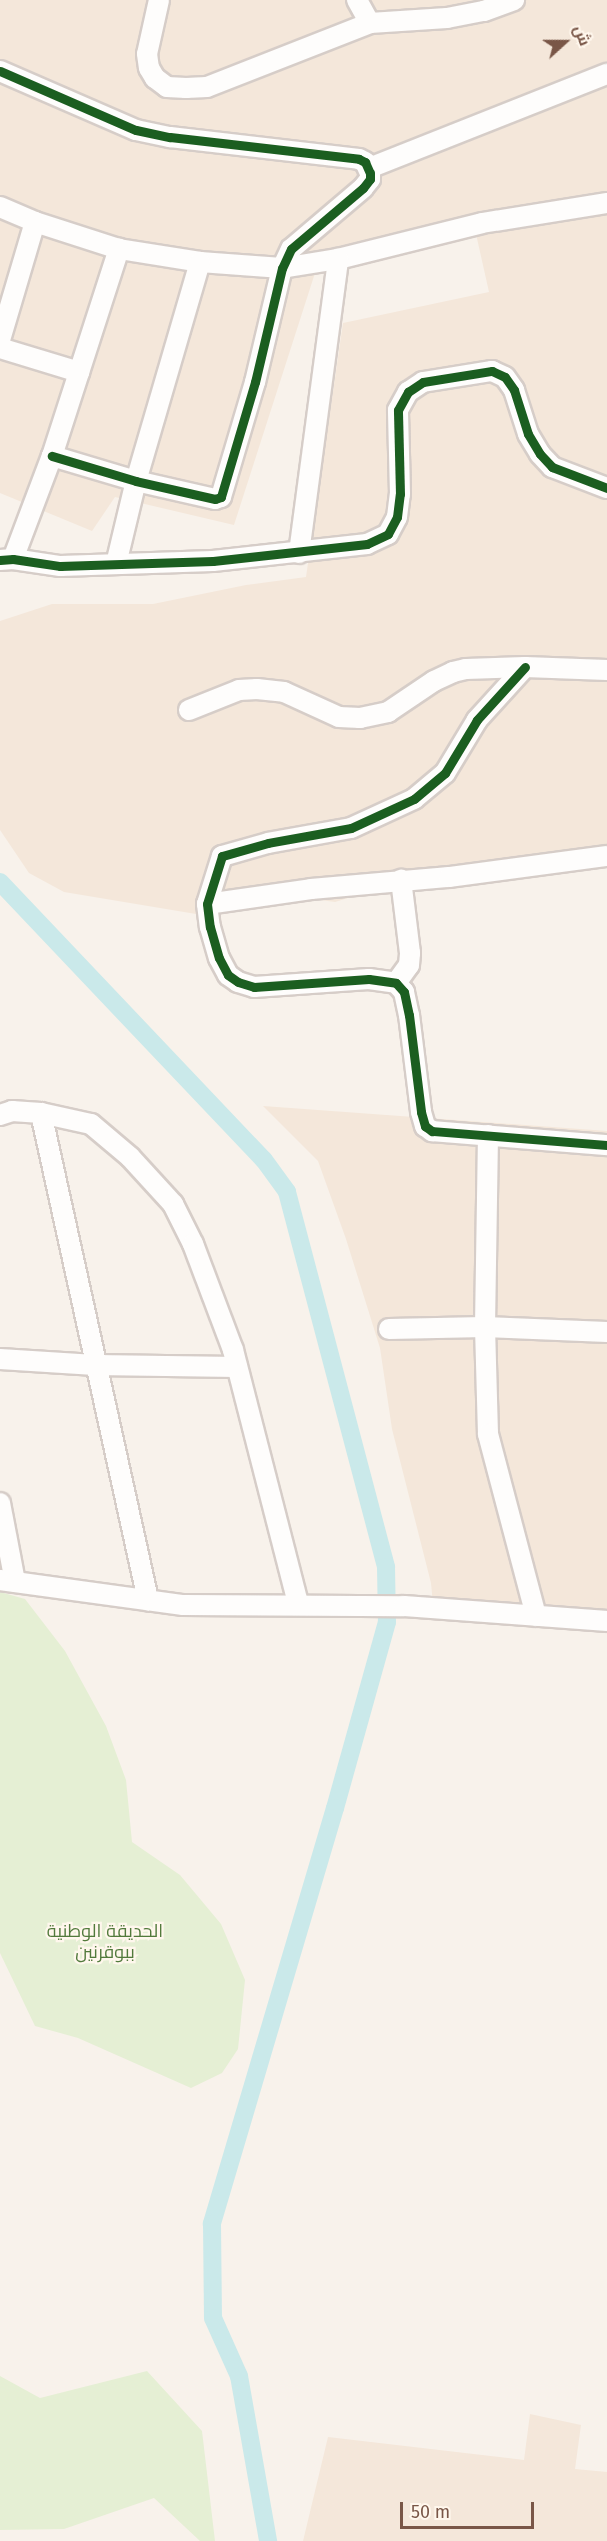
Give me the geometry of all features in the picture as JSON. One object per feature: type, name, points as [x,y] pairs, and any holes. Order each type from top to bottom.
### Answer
[{"type":"street","points":[[159,0],[147,54],[149,68],[155,78],[167,87],[207,87],[370,23],[446,9],[484,11],[514,0]]},
{"type":"street","points":[[357,0],[370,23]]},
{"type":"street","points":[[0,71],[136,130],[170,137],[359,159],[369,168],[370,179],[363,188],[291,249],[282,268],[255,382],[223,495],[215,499],[136,481],[52,456]]},
{"type":"street","points":[[369,168],[607,74]]},
{"type":"street","points":[[0,207],[35,222],[118,249],[200,262],[282,268],[338,259],[482,223],[607,203]]},
{"type":"street","points":[[0,340],[35,222]]},
{"type":"street","points":[[118,249],[52,456],[6,559],[60,566],[213,561],[368,544],[388,534],[398,517],[400,494],[398,410],[408,392],[423,382],[446,376],[492,371],[505,377],[514,390],[528,434],[540,454],[552,467],[607,488]]},
{"type":"street","points":[[299,553],[338,259]]},
{"type":"street","points":[[116,564],[136,481],[200,262]]},
{"type":"street","points":[[0,348],[80,372]]},
{"type":"street","points":[[189,710],[239,690],[257,689],[284,692],[339,717],[375,716],[388,712],[453,672],[466,669],[525,667],[607,670]]},
{"type":"street","points":[[525,667],[477,720],[445,773],[433,785],[380,817],[351,828],[268,843],[225,854],[220,861],[207,904],[219,958],[228,975],[238,982],[254,987],[369,979],[396,983],[404,992],[425,1126],[432,1131],[607,1145]]},
{"type":"street","points":[[207,904],[401,880],[449,877],[607,856]]},
{"type":"street","points":[[396,983],[409,965],[410,953],[401,880]]},
{"type":"street","points":[[0,1115],[12,1111],[41,1113],[92,1124],[130,1157],[173,1204],[193,1244],[237,1367],[298,1603]]},
{"type":"street","points":[[41,1113],[147,1600]]},
{"type":"street","points":[[488,1135],[485,1327],[488,1434],[536,1616]]},
{"type":"street","points":[[389,1329],[485,1327],[607,1332]]},
{"type":"street","points":[[0,1359],[95,1365],[237,1367]]},
{"type":"street","points":[[0,1503],[7,1581],[183,1605],[355,1604],[607,1622]]},
{"type":"shaded area","points":[[0,0],[607,0],[607,860],[406,880],[335,902],[299,897],[202,915],[64,892],[29,873],[0,830],[0,621],[52,604],[153,604],[246,585],[306,577],[343,323],[489,292],[476,234],[315,273],[234,525],[115,497],[92,531],[0,493]]},
{"type":"shaded area","points":[[263,1106],[607,1131],[607,1630],[434,1615],[431,1583],[392,1429],[380,1348],[346,1239],[318,1161]]},
{"type":"shaded area","points":[[530,2414],[581,2425],[575,2469],[607,2472],[607,2541],[303,2541],[328,2437],[524,2460]]},
{"type":"green space","name":"الحديقة الوطنية ببوقرنين","points":[[0,1592],[25,1599],[65,1651],[106,1726],[126,1780],[132,1842],[180,1875],[221,1924],[245,1980],[238,2049],[222,2073],[191,2088],[78,2038],[35,2026],[0,1953]]},
{"type":"green space","points":[[147,2371],[202,2431],[215,2541],[200,2541],[154,2498],[64,2529],[0,2530],[0,2376],[40,2398]]},
{"type":"waterway","points":[[0,882],[264,1160],[287,1192],[386,1567],[387,1622],[335,1808],[212,2224],[213,2318],[239,2376],[268,2541]]},
{"type":"cycle path","points":[[0,71],[136,130],[170,137],[359,159],[365,162],[370,173],[370,179],[363,188],[291,249],[282,268],[255,382],[221,497],[215,499],[136,481],[52,456]]},
{"type":"cycle path","points":[[0,560],[13,559],[60,566],[213,561],[367,544],[388,534],[397,517],[400,494],[398,410],[408,392],[423,382],[492,371],[505,377],[514,390],[528,434],[540,454],[552,467],[607,488]]},
{"type":"cycle path","points":[[525,667],[477,720],[445,773],[414,799],[351,828],[268,843],[222,856],[207,904],[210,927],[219,958],[228,975],[238,982],[254,987],[369,979],[396,983],[404,992],[409,1015],[421,1112],[425,1126],[432,1131],[607,1145]]}]
